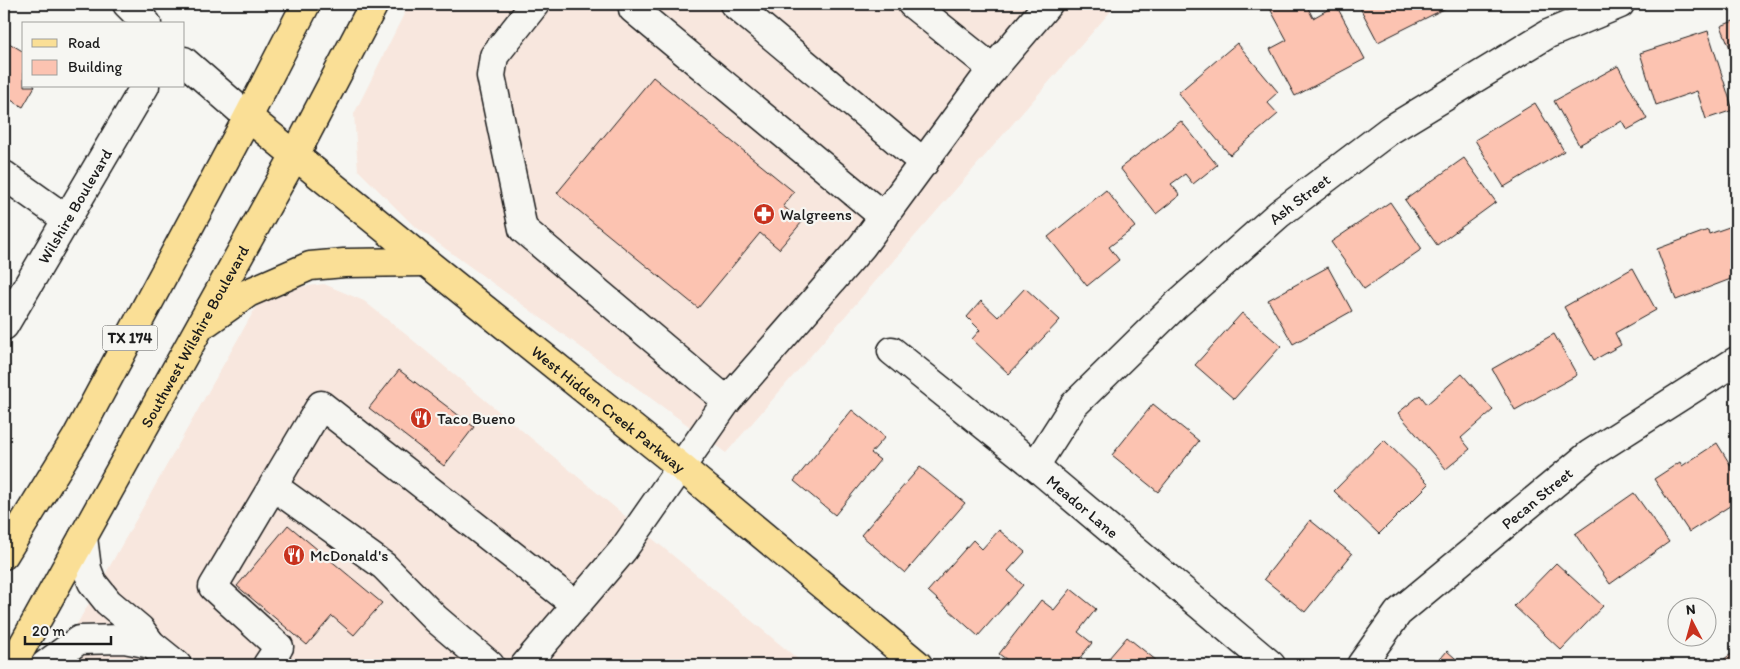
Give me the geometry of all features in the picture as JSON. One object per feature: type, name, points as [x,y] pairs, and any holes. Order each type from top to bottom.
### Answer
[{"type":"main road","name":"TX 174","points":[[4,555],[76,438],[248,117],[306,4]]},
{"type":"main road","name":"Southwest Wilshire Boulevard","points":[[12,665],[296,155],[374,4]]},
{"type":"main road","name":"West Hidden Creek Parkway","points":[[248,117],[681,467],[918,665]]},
{"type":"main road","points":[[200,328],[248,292],[310,266],[344,263],[426,262]]},
{"type":"street","points":[[127,4],[145,22]]},
{"type":"street","points":[[535,4],[494,56],[491,76],[523,229],[727,401]]},
{"type":"street","points":[[734,4],[924,163]]},
{"type":"street","points":[[912,4],[993,69]]},
{"type":"street","points":[[525,665],[622,550],[727,401],[862,246],[993,69],[1048,4]]},
{"type":"street","name":"Ash Street","points":[[1035,466],[1074,405],[1176,305],[1279,214],[1398,125],[1548,34],[1620,4]]},
{"type":"street","points":[[628,6],[884,217]]},
{"type":"street","points":[[185,62],[248,117]]},
{"type":"street","name":"Wilshire Boulevard","points":[[4,326],[144,88]]},
{"type":"street","points":[[4,175],[66,219]]},
{"type":"street","name":"Meador Lane","points":[[892,351],[1035,466],[1272,665]]},
{"type":"street","name":"Pecan Street","points":[[1361,665],[1398,613],[1590,454],[1736,361]]},
{"type":"street","points":[[267,665],[279,647],[213,587],[320,405],[576,605]]},
{"type":"street","points":[[273,486],[384,566],[436,619],[490,665]]},
{"type":"street","points":[[82,537],[87,569],[92,582],[108,602],[140,628],[151,644],[177,665]]},
{"type":"street","points":[[45,665],[79,640],[124,639],[151,644]]},
{"type":"shaded area","points":[[409,4],[1117,4],[726,453],[413,225],[358,170],[354,114]]},
{"type":"shaded area","points":[[324,284],[364,301],[805,665],[54,665],[256,307],[284,289]]},
{"type":"building","points":[[1306,4],[1313,18],[1336,5],[1365,59],[1295,96],[1270,49],[1287,40],[1268,5]]},
{"type":"building","points":[[1358,4],[1446,4],[1448,7],[1378,42]]},
{"type":"building","points":[[1736,20],[1736,63],[1721,26]]},
{"type":"building","points":[[1708,31],[1733,110],[1706,119],[1697,91],[1656,105],[1640,53]]},
{"type":"building","points":[[4,40],[22,51],[22,88],[34,88],[23,107],[4,96]]},
{"type":"building","points":[[1237,43],[1278,92],[1267,102],[1278,114],[1230,155],[1178,93]]},
{"type":"building","points":[[1618,66],[1647,119],[1627,130],[1622,121],[1579,145],[1554,101]]},
{"type":"building","name":"Walgreens","points":[[653,77],[794,192],[783,206],[802,222],[779,249],[760,233],[698,308],[557,193]]},
{"type":"building","points":[[1535,103],[1564,151],[1504,187],[1475,140]]},
{"type":"building","points":[[1181,121],[1217,165],[1193,184],[1185,174],[1171,184],[1180,195],[1156,214],[1120,168]]},
{"type":"building","points":[[1464,158],[1496,202],[1437,245],[1405,200]]},
{"type":"building","points":[[1106,190],[1135,227],[1109,247],[1119,260],[1087,286],[1048,237]]},
{"type":"building","points":[[1390,202],[1422,249],[1364,289],[1331,242]]},
{"type":"building","points":[[1732,226],[1736,237],[1736,277],[1676,300],[1657,249],[1708,230],[1709,234]]},
{"type":"building","points":[[1328,267],[1352,311],[1293,344],[1268,300]]},
{"type":"building","points":[[1633,268],[1656,310],[1615,333],[1621,345],[1594,360],[1564,307]]},
{"type":"building","points":[[1025,288],[1060,320],[1009,374],[972,339],[980,330],[967,317],[981,301],[998,317]]},
{"type":"building","points":[[1242,313],[1281,346],[1234,399],[1195,365]]},
{"type":"building","points":[[1554,334],[1577,375],[1515,410],[1492,369]]},
{"type":"building","name":"Taco Bueno","points":[[399,370],[474,427],[444,466],[369,408]]},
{"type":"building","points":[[1462,374],[1493,410],[1461,438],[1470,449],[1446,469],[1398,413],[1420,395],[1427,404]]},
{"type":"building","points":[[1153,404],[1199,441],[1158,492],[1112,455]]},
{"type":"building","points":[[852,410],[885,437],[871,453],[880,460],[835,515],[794,481]]},
{"type":"building","points":[[1384,440],[1429,484],[1379,534],[1334,491]]},
{"type":"building","points":[[1717,443],[1736,474],[1736,502],[1689,532],[1654,479],[1680,462],[1682,466]]},
{"type":"building","points":[[920,467],[965,503],[905,573],[861,535]]},
{"type":"building","points":[[1634,493],[1669,542],[1610,584],[1575,534]]},
{"type":"building","points":[[1310,520],[1352,554],[1305,612],[1264,579]]},
{"type":"building","name":"McDonald's","points":[[288,525],[382,603],[354,635],[332,616],[307,645],[237,586]]},
{"type":"building","points":[[999,530],[1025,552],[1008,571],[1023,585],[978,636],[928,591],[973,540],[982,549]]},
{"type":"building","points":[[1556,563],[1603,606],[1561,650],[1514,606]]},
{"type":"building","points":[[1071,589],[1096,609],[1078,632],[1092,643],[1074,665],[1014,665],[999,654],[1041,600],[1054,610]]},
{"type":"building","points":[[1127,637],[1162,665],[1103,665]]},
{"type":"building","points":[[1447,651],[1463,665],[1435,665]]},
{"type":"building","points":[[1736,651],[1736,665],[1728,665],[1724,659]]},
{"type":"place","name":"Walgreens","points":[[764,214]]},
{"type":"place","name":"Taco Bueno","points":[[421,418]]},
{"type":"place","name":"McDonald's","points":[[294,555]]}]
